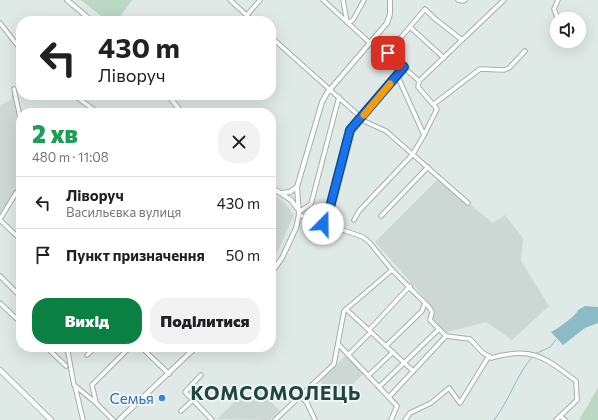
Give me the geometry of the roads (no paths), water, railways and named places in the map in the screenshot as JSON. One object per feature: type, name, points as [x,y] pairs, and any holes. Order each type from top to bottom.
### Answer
[{"type":"main road","points":[[0,370],[52,420]]},
{"type":"street","points":[[68,0],[86,16]]},
{"type":"street","points":[[230,0],[247,15],[260,0]]},
{"type":"street","points":[[323,0],[347,22],[388,53],[419,81]]},
{"type":"street","points":[[343,0],[347,22]]},
{"type":"street","points":[[347,22],[354,20],[364,0]]},
{"type":"street","points":[[276,265],[284,253],[296,228],[299,213],[297,187],[320,108],[330,90],[372,42],[389,19],[390,0]]},
{"type":"street","points":[[459,0],[465,0]]},
{"type":"street","points":[[354,220],[360,211],[413,154],[437,109],[418,87],[419,81],[504,0]]},
{"type":"street","points":[[555,12],[554,9],[558,0]]},
{"type":"street","points":[[388,53],[425,9],[462,40]]},
{"type":"street","points":[[0,23],[16,44]]},
{"type":"street","points":[[410,28],[444,58]]},
{"type":"street","points":[[276,41],[362,118],[386,131],[468,203]]},
{"type":"street","points":[[434,104],[480,69],[504,70],[508,68],[525,51]]},
{"type":"street","points":[[323,224],[329,211],[348,135],[353,126],[362,118],[404,67]]},
{"type":"street","points":[[397,75],[424,135]]},
{"type":"street","points":[[14,89],[16,98]]},
{"type":"street","points":[[299,213],[311,204],[339,98]]},
{"type":"street","points":[[81,100],[91,108]]},
{"type":"street","points":[[172,100],[178,108]]},
{"type":"street","points":[[381,216],[428,167]]},
{"type":"street","points":[[280,193],[290,192],[297,187]]},
{"type":"street","points":[[276,190],[292,200],[299,213],[323,224],[363,237],[370,243],[392,270],[410,286],[425,303],[432,312],[430,320],[446,336],[470,339],[482,352],[491,358],[509,352],[535,354],[551,362],[576,381],[577,400],[556,420]]},
{"type":"street","points":[[16,193],[0,220],[16,235]]},
{"type":"street","points":[[275,420],[334,364],[339,345],[344,311],[392,270]]},
{"type":"street","points":[[0,276],[16,292]]},
{"type":"street","points":[[348,355],[410,286]]},
{"type":"street","points":[[0,303],[16,318]]},
{"type":"street","points":[[386,346],[422,311],[425,303]]},
{"type":"street","points":[[346,309],[413,371]]},
{"type":"street","points":[[379,387],[439,329]]},
{"type":"street","points":[[388,397],[446,336]]},
{"type":"street","points":[[339,345],[397,406],[391,420]]},
{"type":"street","points":[[51,352],[66,366]]},
{"type":"street","points":[[67,352],[83,420]]},
{"type":"street","points":[[87,355],[90,352]]},
{"type":"street","points":[[95,402],[92,385],[125,352]]},
{"type":"street","points":[[146,352],[169,374]]},
{"type":"street","points":[[119,420],[191,352]]},
{"type":"street","points":[[368,376],[393,352]]},
{"type":"street","points":[[405,420],[410,414],[431,403],[449,388],[460,403],[489,356]]},
{"type":"street","points":[[201,376],[185,392],[212,420]]},
{"type":"street","points":[[74,385],[95,402],[113,420]]},
{"type":"street","points":[[300,396],[307,403],[315,420]]},
{"type":"street","points":[[181,411],[193,400]]},
{"type":"street","points":[[203,420],[208,416]]},
{"type":"street","points":[[560,416],[565,420]]},
{"type":"water","points":[[585,306],[598,307],[598,323],[585,328],[563,345],[551,332]]},
{"type":"waterway","points":[[535,354],[550,347],[556,340]]},
{"type":"waterway","points":[[494,420],[500,412],[522,371],[533,356]]},
{"type":"place","name":"Семья","points":[[162,398]]},
{"type":"district","name":"КОМСОМОЛЕЦЬ","points":[[276,392]]}]
